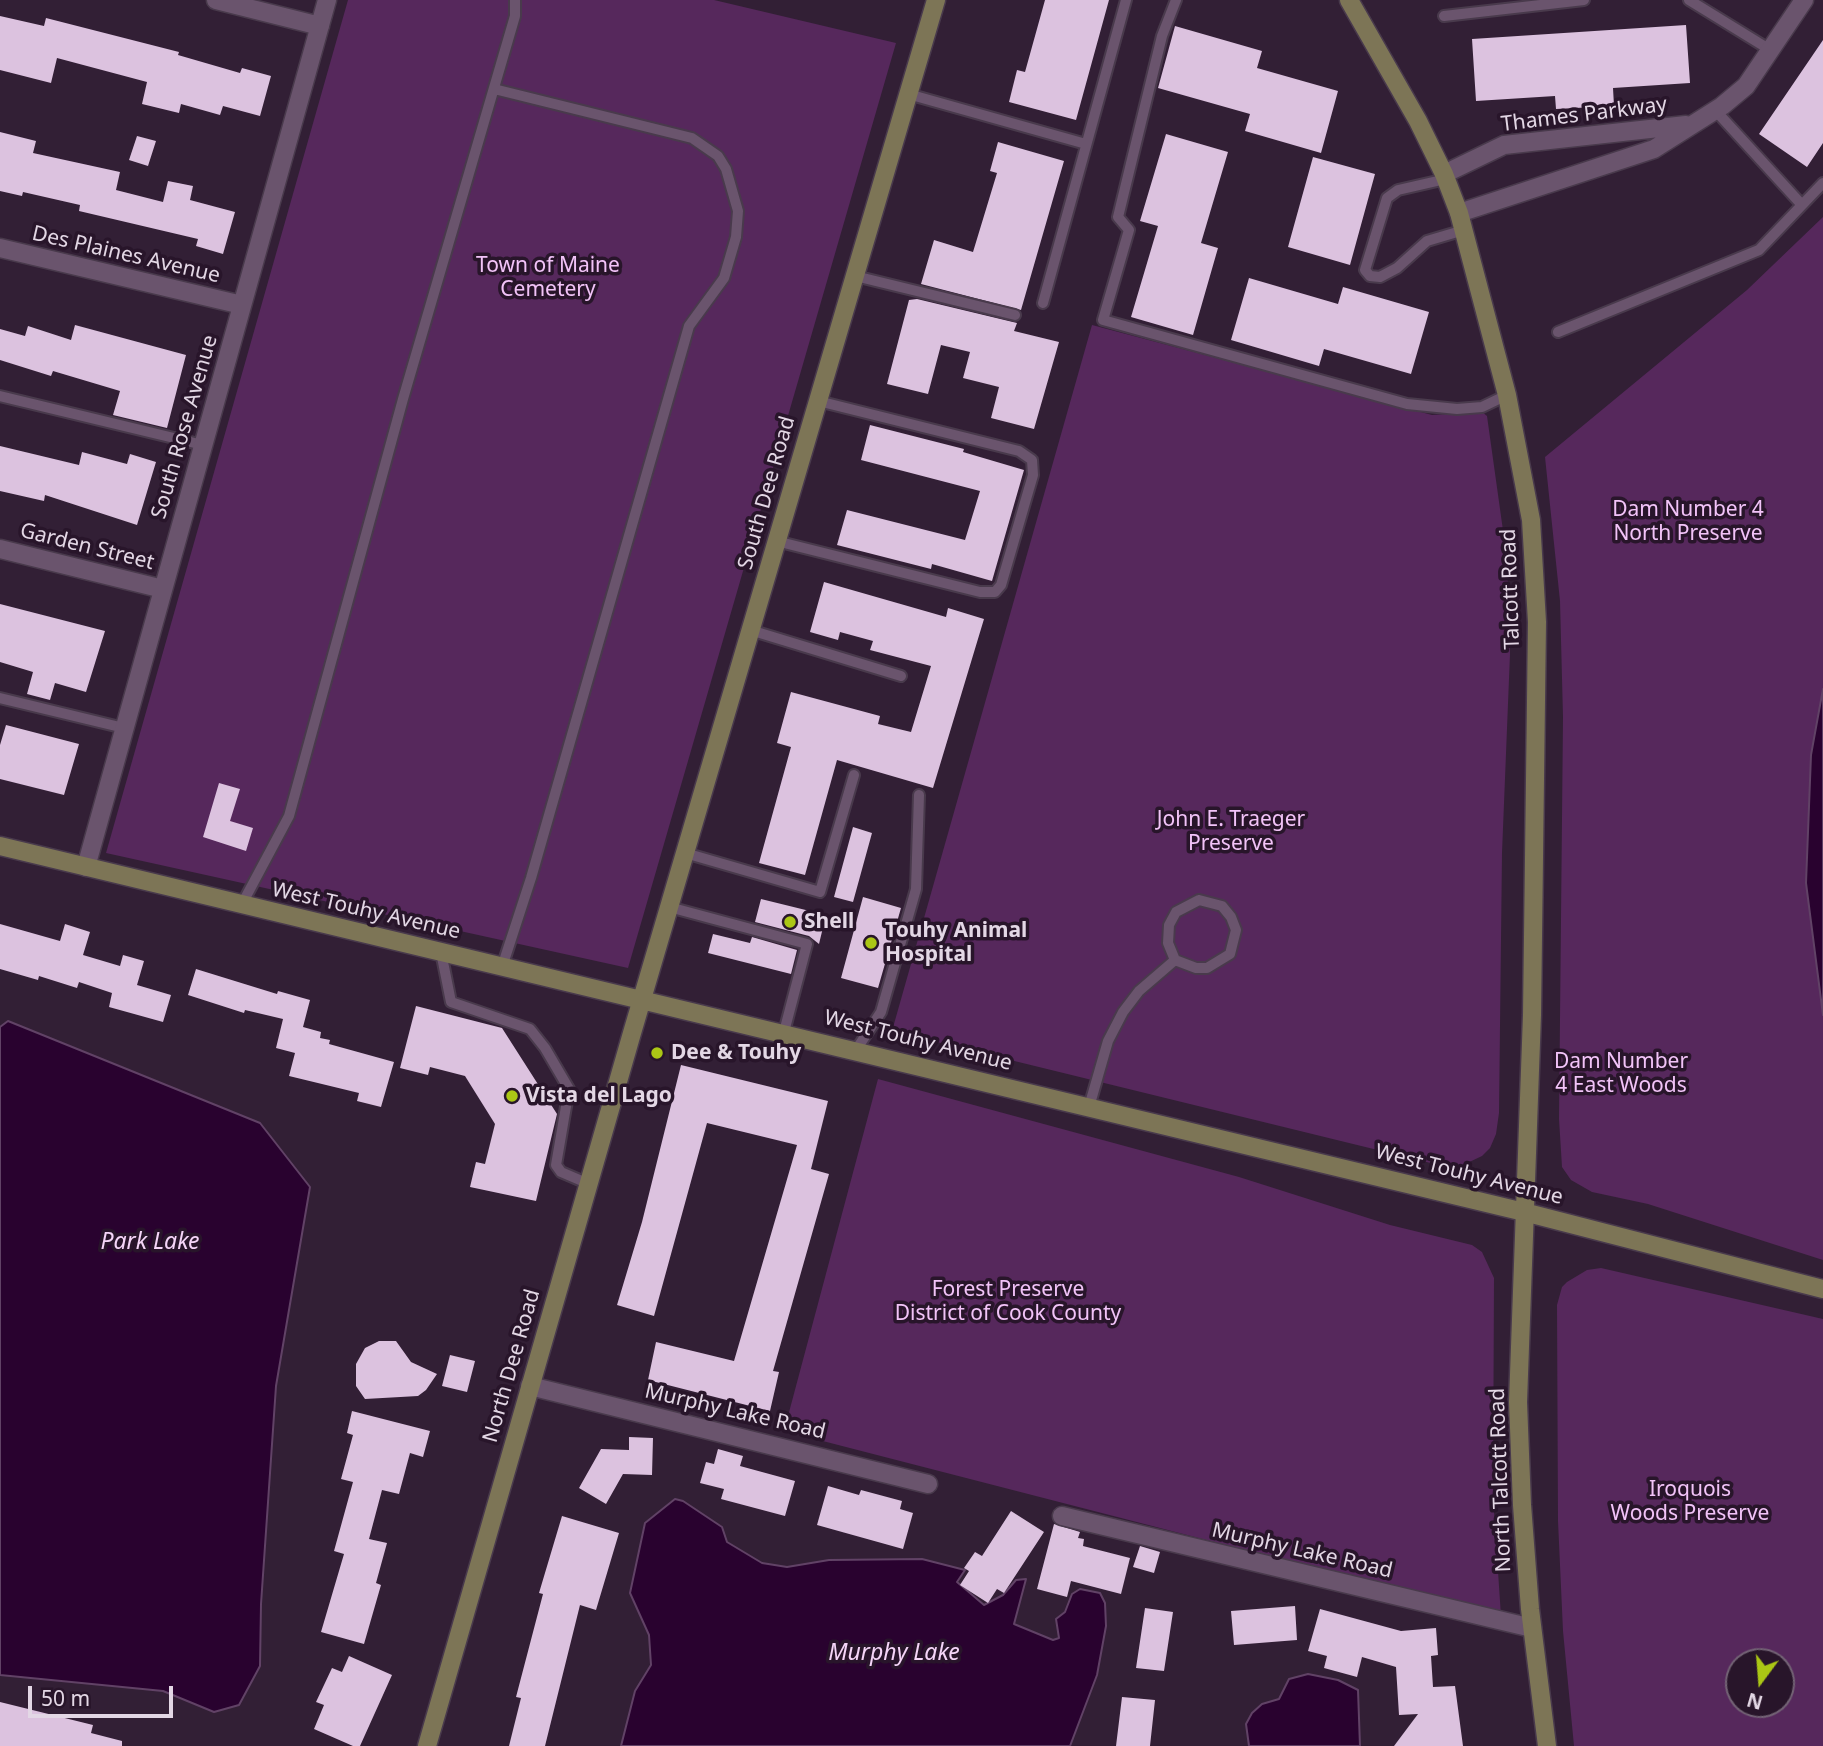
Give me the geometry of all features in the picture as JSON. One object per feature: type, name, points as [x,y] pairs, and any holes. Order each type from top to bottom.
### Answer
[{"type":"main road","name":"South Dee Road","points":[[642,999],[936,0]]},
{"type":"main road","name":"Talcott Road","points":[[1349,0],[1393,75],[1445,177],[1462,222],[1507,395],[1531,520],[1537,622],[1532,1015],[1524,1212]]},
{"type":"main road","name":"West Touhy Avenue","points":[[0,846],[784,1032],[1524,1212],[1823,1289]]},
{"type":"main road","name":"North Dee Road","points":[[427,1746],[642,999]]},
{"type":"main road","name":"North Talcott Road","points":[[1524,1212],[1518,1402],[1522,1505],[1532,1628],[1547,1746]]},
{"type":"street","points":[[216,0],[320,26]]},
{"type":"street","name":"South Rose Avenue","points":[[86,867],[327,0]]},
{"type":"street","name":"Thames Parkway","points":[[1462,222],[1654,149],[1693,124],[1746,86],[1804,0]]},
{"type":"street","name":"Thames Parkway","points":[[1445,177],[1504,145],[1693,124]]},
{"type":"street","name":"Des Plaines Avenue","points":[[0,248],[242,305]]},
{"type":"street","name":"Garden Street","points":[[0,549],[163,589]]},
{"type":"street","name":"Murphy Lake Road","points":[[530,1386],[928,1484]]},
{"type":"street","name":"Murphy Lake Road","points":[[1062,1516],[1532,1628]]},
{"type":"lane","points":[[242,904],[289,816],[403,399],[515,16],[515,0]]},
{"type":"lane","points":[[1044,303],[1126,0]]},
{"type":"lane","points":[[1176,0],[1162,36],[1118,217],[1129,230],[1103,320],[1407,404],[1482,407],[1507,395]]},
{"type":"lane","points":[[1444,16],[1504,5],[1584,0]]},
{"type":"lane","points":[[1689,0],[1772,51]]},
{"type":"lane","points":[[494,89],[692,138],[718,156],[726,169],[738,211],[736,237],[724,278],[689,326],[531,878],[502,967]]},
{"type":"lane","points":[[908,94],[1086,144]]},
{"type":"lane","points":[[1714,110],[1802,205]]},
{"type":"lane","points":[[1445,177],[1398,190],[1387,198],[1365,270],[1370,276],[1380,277],[1397,268],[1427,241],[1462,222]]},
{"type":"lane","points":[[1558,332],[1759,250],[1823,183]]},
{"type":"lane","points":[[855,276],[1015,315]]},
{"type":"lane","points":[[0,396],[203,445]]},
{"type":"lane","points":[[776,541],[980,592],[995,593],[1001,585],[1033,475],[1032,460],[1019,451],[818,401]]},
{"type":"lane","points":[[750,630],[901,676]]},
{"type":"lane","points":[[0,698],[124,728]]},
{"type":"lane","points":[[685,853],[820,892],[854,775]]},
{"type":"lane","points":[[856,1050],[881,1012],[916,889],[919,795]]},
{"type":"lane","points":[[1199,900],[1215,903],[1225,909],[1234,924],[1236,938],[1224,960],[1207,968],[1196,968],[1175,960],[1167,934],[1176,912],[1199,900]]},
{"type":"lane","points":[[668,907],[807,944],[784,1032]]},
{"type":"lane","points":[[441,952],[451,1002],[530,1029],[545,1048],[569,1089],[555,1166],[561,1172],[589,1184]]},
{"type":"lane","points":[[1089,1107],[1108,1041],[1123,1012],[1139,991],[1175,960]]},
{"type":"green space","name":"Town of Maine Cemetery","points":[[348,0],[714,0],[896,43],[628,968],[106,853]]},
{"type":"green space","name":"Dam Number 4 North Preserve","points":[[1823,217],[1823,1260],[1648,1204],[1592,1192],[1571,1180],[1562,1167],[1559,1119],[1563,717],[1560,601],[1545,457],[1747,290]]},
{"type":"green space","name":"John E. Traeger Preserve","points":[[1092,325],[1432,415],[1482,412],[1487,416],[1507,559],[1510,654],[1502,853],[1499,1113],[1496,1134],[1490,1148],[1482,1156],[1463,1165],[1447,1167],[892,1031]]},
{"type":"green space","name":"Forest Preserve District of Cook County","points":[[878,1079],[1239,1177],[1390,1225],[1472,1245],[1482,1252],[1494,1278],[1493,1497],[1501,1616],[784,1431]]},
{"type":"green space","name":"Iroquois Woods Preserve","points":[[1601,1268],[1823,1319],[1823,1746],[1574,1746],[1563,1631],[1558,1521],[1557,1305],[1562,1287],[1587,1270]]},
{"type":"water","points":[[1823,689],[1823,1015],[1806,883],[1811,755]]},
{"type":"water","name":"Park Lake","points":[[8,1021],[260,1123],[310,1187],[276,1386],[261,1604],[260,1666],[239,1705],[214,1712],[163,1691],[0,1675],[0,1027]]},
{"type":"water","name":"Murphy Lake","points":[[675,1499],[683,1501],[722,1527],[727,1542],[762,1563],[787,1567],[829,1560],[922,1559],[965,1570],[957,1582],[984,1605],[1003,1595],[1016,1580],[1026,1579],[1014,1624],[1053,1640],[1059,1638],[1056,1619],[1065,1612],[1072,1594],[1080,1589],[1100,1593],[1105,1603],[1106,1626],[1097,1675],[1070,1746],[621,1746],[635,1691],[651,1665],[649,1635],[630,1593],[645,1523]]},
{"type":"water","points":[[1308,1674],[1338,1680],[1358,1690],[1360,1746],[1249,1746],[1246,1724],[1252,1713],[1262,1704],[1279,1699],[1289,1679]]},
{"type":"building","points":[[1045,0],[1109,0],[1076,120],[1009,102],[1017,70],[1025,72]]},
{"type":"building","points":[[0,16],[44,26],[46,18],[179,52],[178,55],[240,73],[242,68],[271,76],[260,116],[223,106],[220,115],[181,104],[179,113],[142,104],[147,82],[57,58],[51,83],[0,70]]},
{"type":"building","points":[[1686,25],[1690,83],[1613,88],[1614,106],[1556,109],[1555,96],[1476,101],[1472,39]]},
{"type":"building","points":[[1175,26],[1262,51],[1257,68],[1338,91],[1321,153],[1245,131],[1250,114],[1158,88]]},
{"type":"building","points":[[1823,40],[1823,143],[1807,167],[1759,134]]},
{"type":"building","points":[[0,132],[36,141],[33,153],[120,172],[116,190],[163,202],[168,181],[193,186],[190,200],[235,212],[223,254],[196,246],[198,239],[79,211],[80,205],[23,192],[22,196],[0,191]]},
{"type":"building","points":[[1166,134],[1228,152],[1201,243],[1218,248],[1193,335],[1131,317],[1158,226],[1140,221]]},
{"type":"building","points":[[137,136],[156,141],[148,166],[129,160]]},
{"type":"building","points":[[998,142],[1064,161],[1021,310],[921,284],[934,240],[973,252],[997,173],[990,171]]},
{"type":"building","points":[[1313,157],[1375,174],[1350,265],[1288,247]]},
{"type":"building","points":[[1249,278],[1338,304],[1343,287],[1429,312],[1411,374],[1324,349],[1319,366],[1231,340]]},
{"type":"building","points":[[917,299],[1017,323],[1014,331],[1059,342],[1034,429],[991,418],[999,387],[963,378],[970,352],[941,345],[928,394],[887,384],[909,300]]},
{"type":"building","points":[[75,325],[186,355],[167,428],[113,415],[120,391],[53,371],[51,376],[0,360],[0,329],[25,336],[28,326],[71,340]]},
{"type":"building","points":[[870,425],[964,449],[963,452],[1024,470],[992,581],[932,564],[931,569],[837,545],[847,510],[965,540],[980,491],[861,460]]},
{"type":"building","points":[[0,446],[79,465],[82,452],[127,464],[130,454],[156,462],[137,525],[45,495],[44,501],[0,491]]},
{"type":"building","points":[[824,582],[946,617],[948,608],[984,619],[933,788],[837,760],[805,875],[759,863],[791,747],[777,743],[791,692],[880,716],[878,724],[911,732],[931,666],[870,650],[873,641],[840,632],[838,640],[810,632]]},
{"type":"building","points":[[0,604],[105,631],[86,692],[55,683],[50,700],[27,694],[33,672],[0,662]]},
{"type":"building","points":[[6,725],[79,744],[64,795],[0,779],[0,745]]},
{"type":"building","points":[[219,783],[240,789],[230,821],[253,828],[246,851],[203,837]]},
{"type":"building","points":[[853,827],[872,833],[853,902],[834,897]]},
{"type":"building","name":"Touhy Animal Hospital","points":[[863,897],[901,908],[878,988],[841,978]]},
{"type":"building","name":"Shell","points":[[761,899],[826,915],[819,944],[809,936],[755,922]]},
{"type":"building","points":[[0,924],[60,941],[65,924],[90,932],[83,955],[120,966],[123,955],[144,961],[137,985],[171,995],[163,1022],[109,1007],[112,993],[79,982],[77,988],[39,976],[38,980],[0,969]]},
{"type":"building","name":"Shell","points":[[713,934],[750,943],[752,937],[797,950],[791,974],[708,953]]},
{"type":"building","points":[[196,969],[277,994],[278,991],[310,1000],[303,1027],[321,1032],[320,1038],[330,1040],[329,1044],[394,1062],[381,1107],[357,1101],[359,1093],[289,1076],[295,1053],[276,1048],[283,1019],[245,1010],[244,1013],[188,995]]},
{"type":"building","name":"Vista del Lago","points":[[416,1006],[502,1028],[557,1114],[536,1201],[470,1187],[476,1162],[485,1164],[495,1124],[465,1076],[430,1067],[428,1075],[400,1068]]},
{"type":"building","points":[[681,1065],[828,1101],[811,1169],[829,1174],[773,1371],[779,1372],[770,1411],[648,1380],[656,1342],[734,1361],[797,1145],[707,1123],[654,1316],[617,1305],[642,1222]]},
{"type":"building","points":[[379,1341],[396,1341],[411,1362],[437,1374],[426,1390],[418,1396],[365,1399],[356,1386],[356,1364],[365,1348]]},
{"type":"building","points":[[450,1355],[475,1361],[467,1392],[442,1386]]},
{"type":"building","points":[[352,1411],[430,1431],[423,1457],[410,1453],[399,1494],[382,1490],[369,1539],[387,1543],[376,1583],[381,1585],[364,1644],[321,1632],[344,1554],[334,1551],[353,1482],[341,1479],[353,1435],[347,1433]]},
{"type":"building","points":[[629,1437],[653,1438],[652,1475],[623,1474],[606,1504],[579,1488],[601,1449],[629,1450]]},
{"type":"building","points":[[718,1449],[743,1456],[740,1466],[795,1481],[785,1516],[721,1499],[724,1489],[700,1483],[706,1462],[714,1464]]},
{"type":"building","points":[[828,1486],[859,1495],[861,1490],[902,1501],[900,1509],[913,1513],[903,1549],[817,1525]]},
{"type":"building","points":[[1011,1511],[1044,1532],[1004,1593],[997,1589],[988,1603],[960,1585],[969,1571],[964,1568],[975,1552],[982,1556]]},
{"type":"building","points":[[562,1516],[619,1533],[596,1610],[580,1605],[545,1746],[509,1746],[521,1698],[516,1697],[543,1594],[539,1593]]},
{"type":"building","points":[[1054,1524],[1080,1532],[1078,1538],[1084,1539],[1083,1546],[1130,1558],[1121,1594],[1071,1581],[1067,1597],[1037,1589]]},
{"type":"building","points":[[1140,1546],[1160,1552],[1154,1573],[1133,1567]]},
{"type":"building","points":[[1295,1606],[1297,1640],[1234,1645],[1231,1611]]},
{"type":"building","points":[[1145,1608],[1173,1612],[1164,1671],[1136,1668]]},
{"type":"building","points":[[1320,1609],[1401,1631],[1436,1628],[1438,1655],[1431,1656],[1433,1687],[1455,1686],[1463,1746],[1394,1746],[1418,1714],[1399,1715],[1396,1667],[1362,1657],[1357,1677],[1324,1668],[1327,1656],[1308,1651]]},
{"type":"building","points":[[349,1656],[392,1675],[360,1746],[353,1746],[314,1729],[324,1705],[316,1702],[332,1668],[342,1672]]},
{"type":"building","points":[[1122,1697],[1155,1700],[1150,1746],[1116,1746]]},
{"type":"building","points":[[0,1702],[93,1725],[91,1733],[122,1741],[122,1746],[0,1746]]},
{"type":"place","name":"Shell","points":[[790,922]]},
{"type":"place","name":"Touhy Animal Hospital","points":[[871,943]]},
{"type":"place","name":"Dee & Touhy","points":[[657,1053]]},
{"type":"place","name":"Vista del Lago","points":[[512,1096]]},
{"type":"park label","name":"Dam Number 4 East Woods","points":[[1621,1074]]}]
